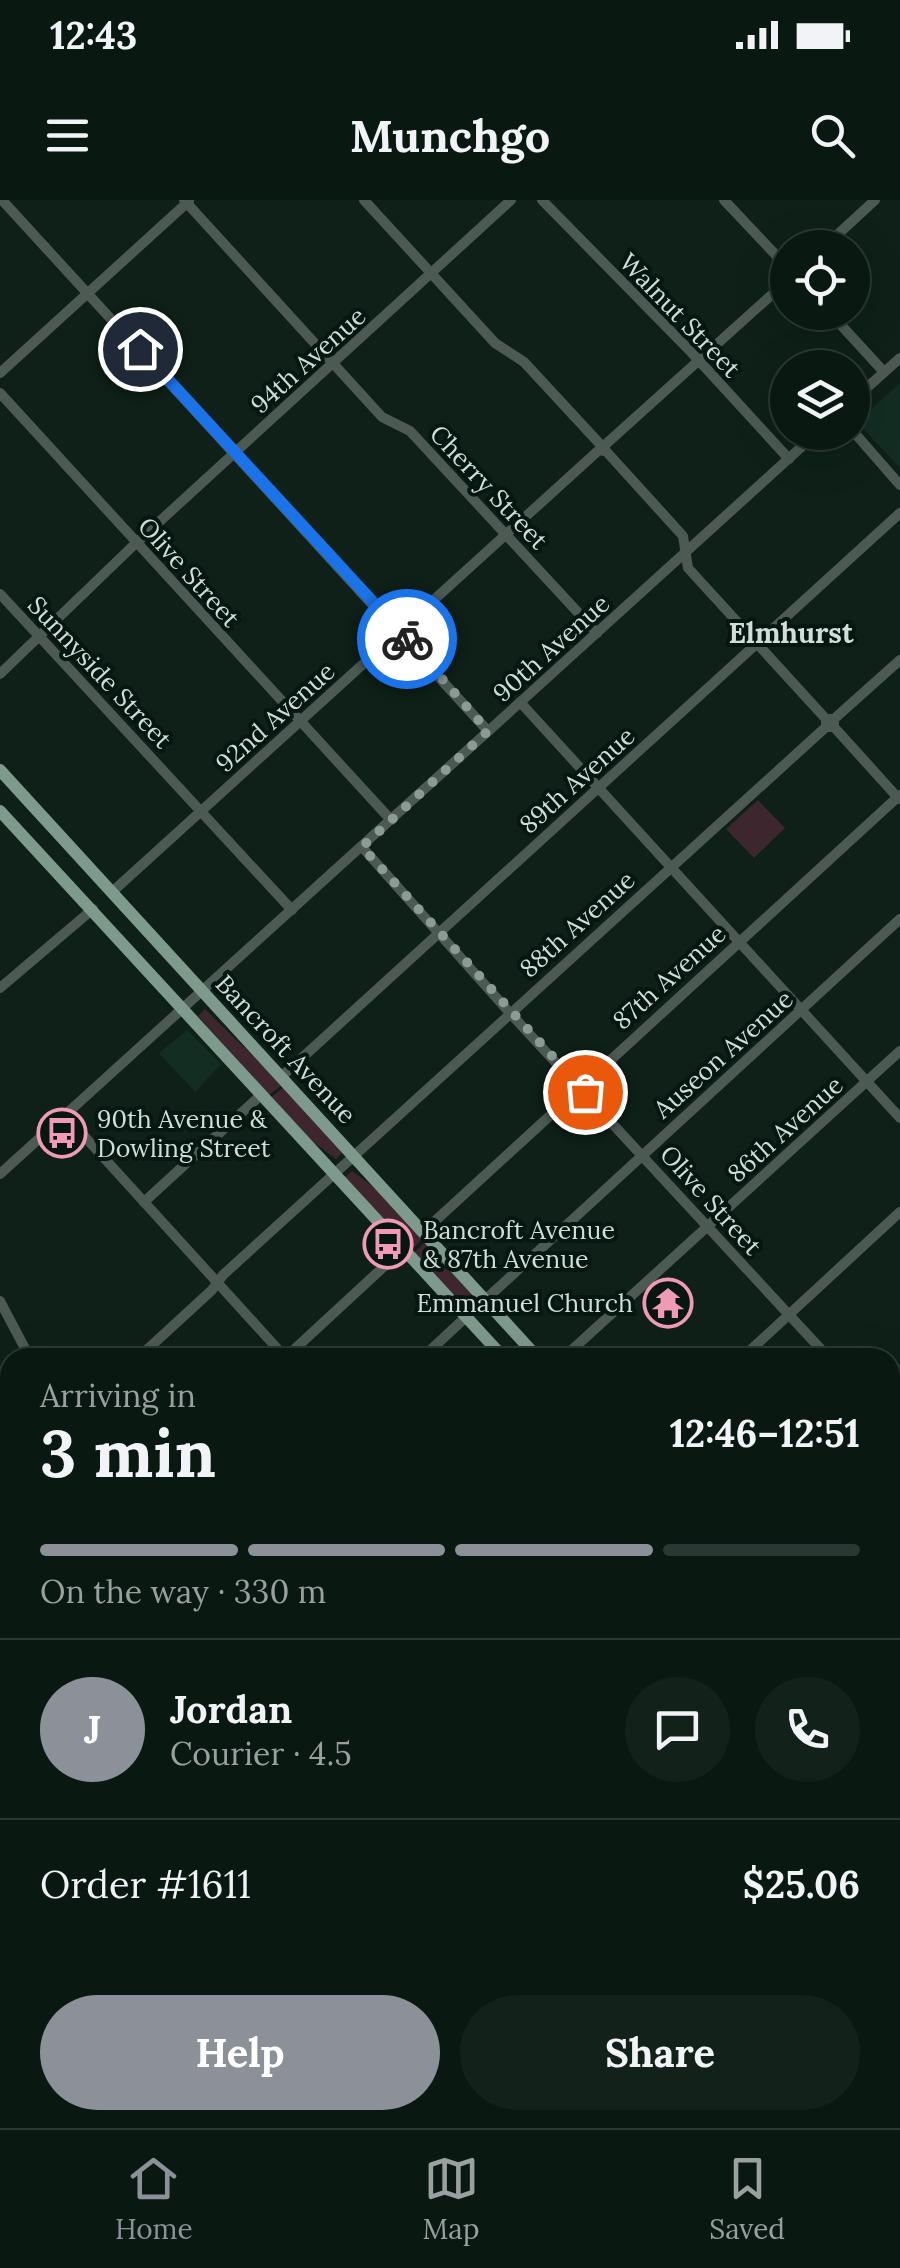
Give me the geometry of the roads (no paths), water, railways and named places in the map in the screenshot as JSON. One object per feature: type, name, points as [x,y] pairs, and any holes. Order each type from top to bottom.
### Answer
[{"type":"main road","name":"Bancroft Avenue","points":[[0,770],[529,1348]]},
{"type":"main road","name":"Bancroft Avenue","points":[[0,810],[495,1348]]},
{"type":"street","points":[[2,200],[488,731]]},
{"type":"street","points":[[364,200],[494,343],[524,362],[684,536],[688,568],[899,797]]},
{"type":"street","name":"94th Avenue","points":[[0,674],[136,543],[511,200]]},
{"type":"street","name":"Walnut Street","points":[[542,200],[788,459]]},
{"type":"street","points":[[724,200],[770,249]]},
{"type":"street","points":[[842,230],[875,200]]},
{"type":"street","points":[[0,374],[187,201]]},
{"type":"street","name":"Cherry Street","points":[[187,201],[332,365],[382,417],[410,431],[597,633]]},
{"type":"street","name":"92nd Avenue","points":[[112,892],[770,296]]},
{"type":"street","points":[[846,330],[884,372]]},
{"type":"street","points":[[870,385],[900,358]]},
{"type":"street","name":"Olive Street","points":[[0,393],[391,820]]},
{"type":"street","name":"90th Avenue","points":[[0,1174],[798,450]]},
{"type":"street","points":[[869,450],[900,485]]},
{"type":"street","name":"89th Avenue","points":[[281,1077],[900,513]]},
{"type":"street","name":"Sunnyside Street","points":[[0,594],[292,910]]},
{"type":"street","name":"88th Avenue","points":[[149,1348],[509,1012],[900,660]]},
{"type":"street","points":[[520,702],[900,1118]]},
{"type":"street","name":"87th Avenue","points":[[423,1232],[578,1086],[899,797]]},
{"type":"street","name":"Olive Street","points":[[362,847],[509,1012],[821,1348]]},
{"type":"street","points":[[2,980],[92,910]]},
{"type":"street","name":"Auseon Avenue","points":[[485,1300],[900,919]]},
{"type":"street","name":"86th Avenue","points":[[574,1348],[900,1051]]},
{"type":"street","points":[[144,1202],[262,1094]]},
{"type":"street","points":[[65,1116],[277,1348]]},
{"type":"street","points":[[753,1348],[900,1212]]},
{"type":"street","points":[[295,1348],[404,1248]]},
{"type":"street","points":[[0,1301],[25,1348]]},
{"type":"street","points":[[433,1348],[466,1317]]},
{"type":"street","points":[[0,1328],[10,1320]]},
{"type":"street","points":[[0,1992],[0,2001]]},
{"type":"place","name":"90th Avenue & Dowling Street","points":[[62,1133]]},
{"type":"place","name":"Bancroft Avenue & 87th Avenue","points":[[388,1244]]},
{"type":"place","name":"Emmanuel Church","points":[[668,1303]]},
{"type":"district","name":"Elmhurst","points":[[791,633]]}]
